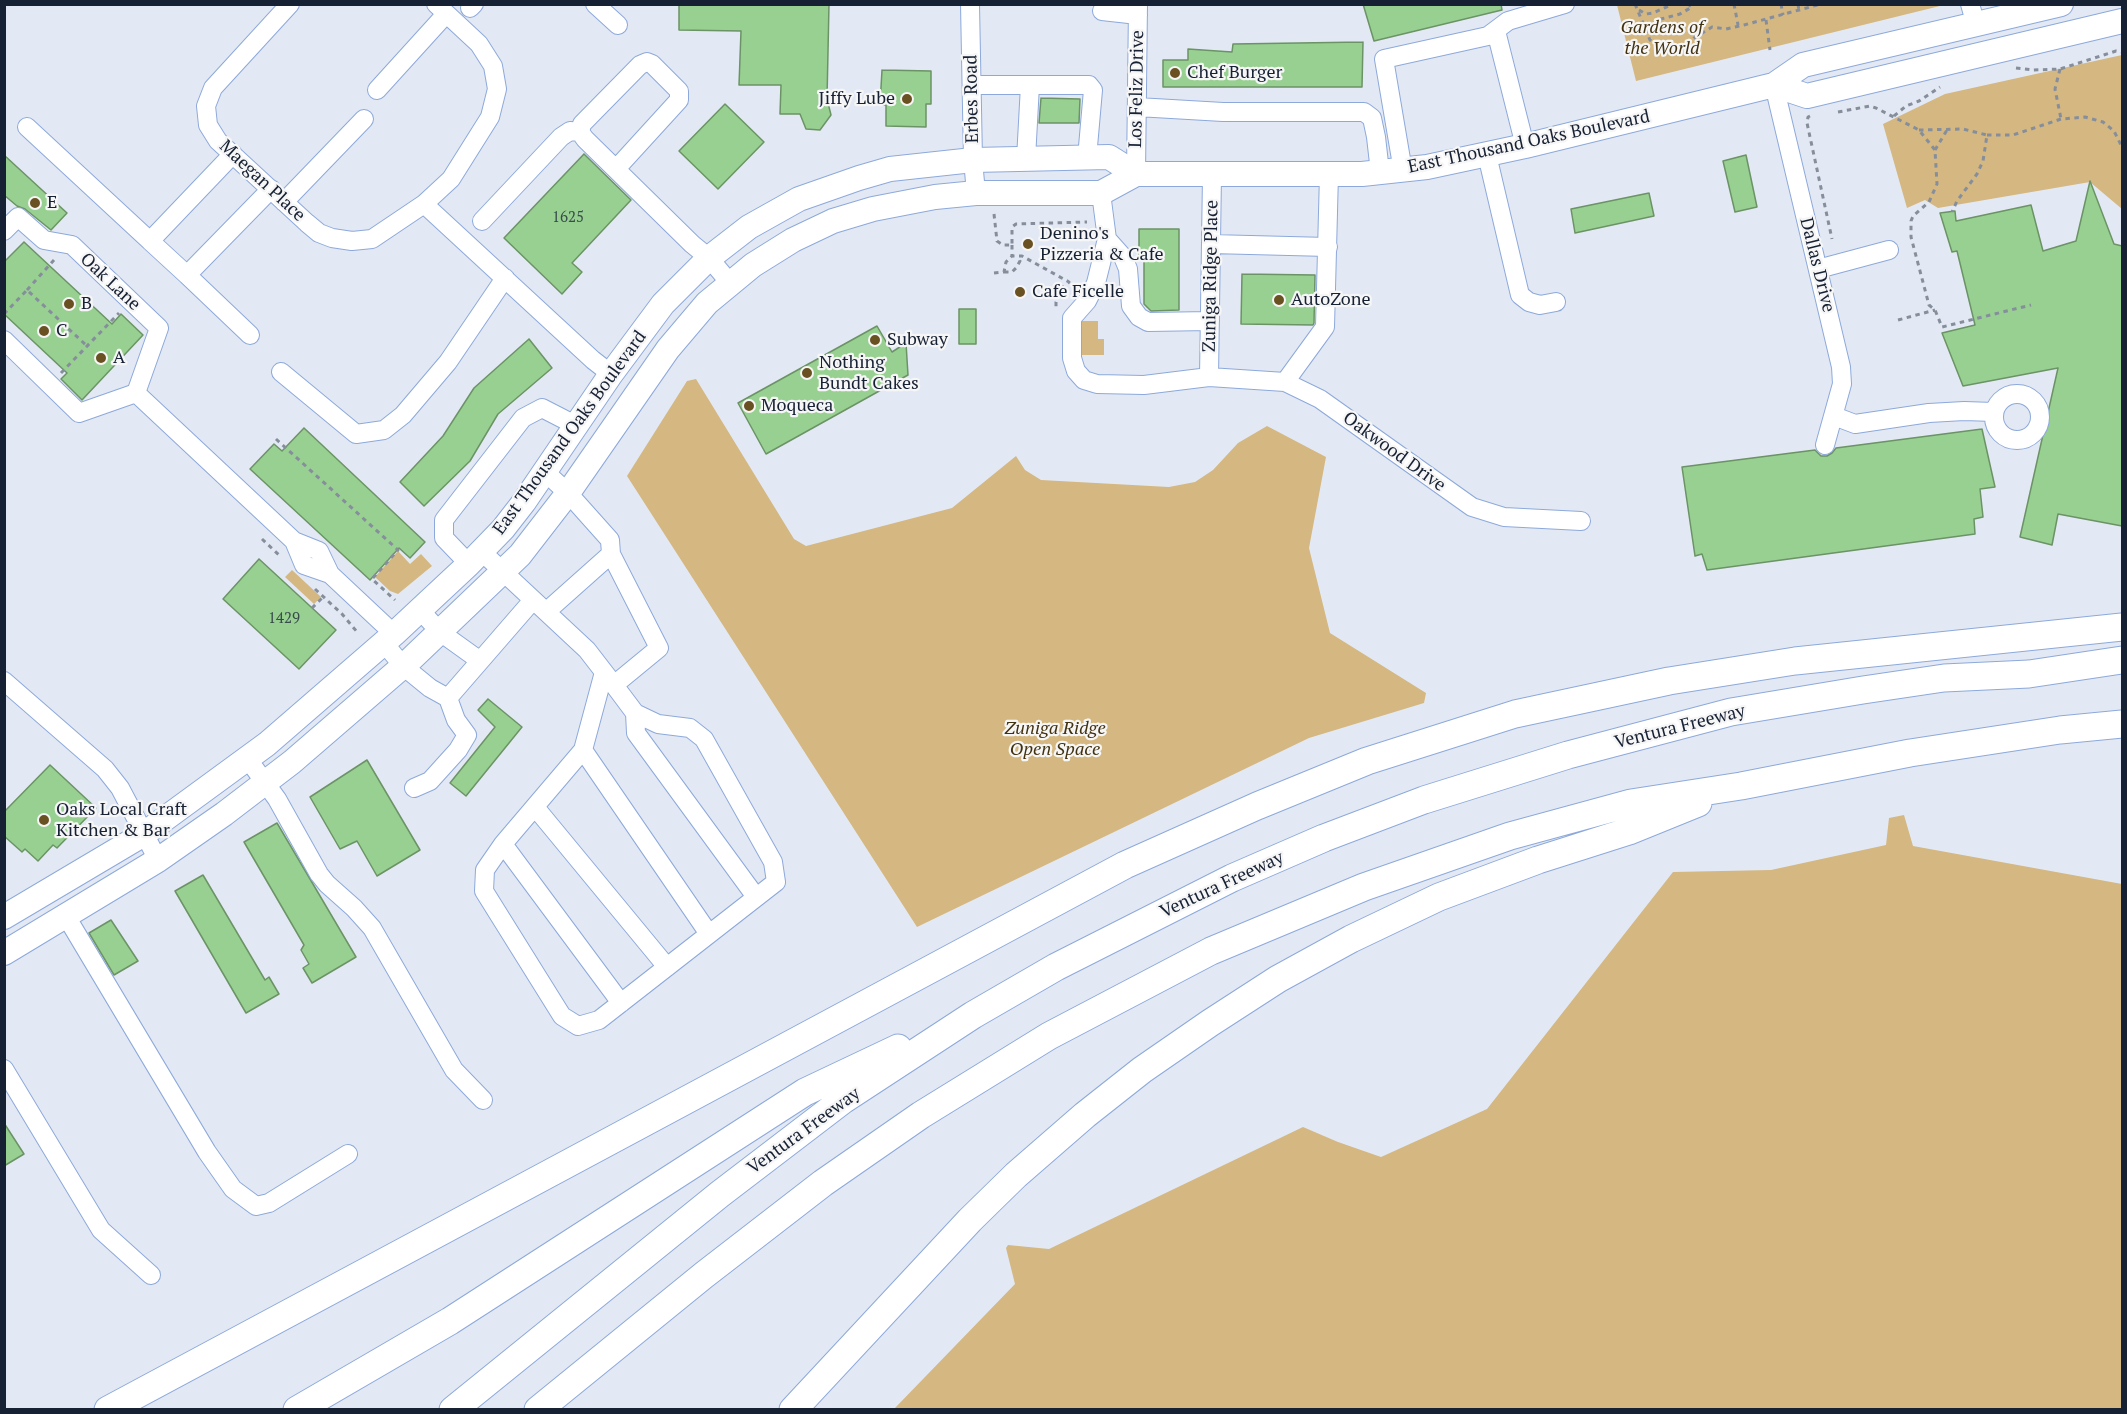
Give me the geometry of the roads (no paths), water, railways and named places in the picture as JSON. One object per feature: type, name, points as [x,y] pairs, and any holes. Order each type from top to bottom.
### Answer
[{"type":"highway","points":[[108,1410],[1125,865],[1257,806],[1367,761],[1515,714],[1669,681],[1795,661],[2122,627]]},
{"type":"highway","name":"Ventura Freeway","points":[[453,1410],[739,1179],[843,1100],[973,1015],[1056,967],[1150,918],[1263,865],[1324,838],[1424,800],[1568,755],[1731,712],[1944,678],[2029,674],[2122,660]]},
{"type":"highway","points":[[538,1410],[704,1275],[823,1183],[921,1115],[1049,1036],[1211,951],[1364,887],[1510,836],[1631,803],[1741,786],[1910,753],[2060,730],[2122,724]]},
{"type":"highway","points":[[793,1410],[954,1237],[1016,1176],[1085,1115],[1142,1070],[1229,1011],[1278,979],[1351,939],[1439,897],[1538,860],[1629,831],[1741,786]]},
{"type":"highway","points":[[297,1410],[450,1321],[805,1092],[894,1049],[973,1015]]},
{"type":"main road","name":"East Thousand Oaks Boulevard","points":[[4,953],[158,860],[266,782],[403,666],[504,573],[548,521],[687,325],[730,283],[753,265],[793,240],[833,221],[873,209],[944,196],[976,193],[1101,193],[1136,174],[1329,174],[1391,171],[1525,146],[1774,85],[1803,65],[1973,15],[2061,4]]},
{"type":"main road","points":[[1774,85],[1807,96],[2122,21]]},
{"type":"main road","name":"East Thousand Oaks Boulevard","points":[[4,917],[144,834],[248,759],[298,719],[420,610],[476,558],[503,529],[545,472],[611,374],[663,304],[709,258],[749,227],[798,199],[890,169],[973,160],[1109,158],[1136,174]]},
{"type":"street","name":"Maegan Place","points":[[290,4],[213,88],[206,106],[208,125],[218,141],[319,232],[332,238],[352,241],[372,238],[424,204],[451,179],[490,117],[497,89],[493,66],[479,44],[441,9]]},
{"type":"street","points":[[595,4],[618,25]]},
{"type":"street","name":"Erbes Road","points":[[970,4],[973,160],[976,193]]},
{"type":"street","points":[[1391,171],[1384,59],[1488,36],[1508,21],[1565,4]]},
{"type":"street","points":[[377,90],[441,9]]},
{"type":"street","points":[[1102,11],[1138,10]]},
{"type":"street","name":"Los Feliz Drive","points":[[1136,174],[1138,10]]},
{"type":"street","points":[[1496,31],[1525,146]]},
{"type":"street","points":[[616,169],[679,100],[679,91],[652,64],[647,62],[640,65],[582,124],[580,132],[585,139],[692,244],[709,258],[730,283]]},
{"type":"street","points":[[972,85],[1089,85],[1093,90],[1087,158]]},
{"type":"street","points":[[1026,159],[1030,85]]},
{"type":"street","name":"Dallas Drive","points":[[1774,85],[1841,367],[1842,384],[1826,445]]},
{"type":"street","points":[[1137,107],[1223,112],[1364,112],[1371,118],[1391,171]]},
{"type":"street","points":[[187,275],[364,119]]},
{"type":"street","points":[[27,127],[250,335]]},
{"type":"street","points":[[483,221],[561,137],[570,132],[580,132]]},
{"type":"street","points":[[150,241],[233,154]]},
{"type":"street","points":[[1487,154],[1520,295],[1529,302],[1540,305],[1556,302]]},
{"type":"street","points":[[1285,382],[1325,327],[1329,174]]},
{"type":"street","name":"Zuniga Ridge Place","points":[[1209,377],[1212,175]]},
{"type":"street","points":[[1101,193],[1107,239],[1123,257],[1128,268],[1131,306],[1139,317],[1148,322],[1210,321]]},
{"type":"street","points":[[424,204],[611,374]]},
{"type":"street","name":"Oak Lane","points":[[4,231],[18,217],[44,240],[72,245],[159,328],[136,393]]},
{"type":"street","name":"Oakwood Drive","points":[[1107,239],[1096,283],[1087,301],[1072,318],[1072,358],[1076,371],[1084,380],[1097,384],[1144,385],[1209,377],[1285,382],[1300,387],[1320,399],[1472,507],[1504,517],[1581,521]]},
{"type":"street","points":[[1211,244],[1328,247]]},
{"type":"street","points":[[1818,269],[1889,250]]},
{"type":"street","points":[[281,372],[356,434],[384,430],[403,415],[448,362],[505,278]]},
{"type":"street","points":[[4,340],[79,413],[136,393],[294,541],[304,565],[330,574],[389,638],[403,666],[430,688],[448,698],[456,720],[467,735],[458,750],[430,781],[414,788]]},
{"type":"street","points":[[545,472],[568,493],[610,540],[611,554],[659,648],[609,678],[583,750],[503,844],[485,870],[484,891],[562,1016],[578,1026],[598,1020],[776,882],[772,862],[704,738],[690,728],[658,724],[635,713],[609,678],[587,650],[540,605],[504,573],[444,538],[444,520],[523,418],[542,408],[577,426]]},
{"type":"street","points":[[1834,416],[1855,424],[1929,413],[1994,412]]},
{"type":"street","points":[[448,698],[479,660],[540,605],[611,554]]},
{"type":"street","points":[[420,610],[440,632],[479,660]]},
{"type":"street","points":[[4,681],[105,769],[120,788],[158,860]]},
{"type":"street","points":[[635,713],[636,733],[756,897]]},
{"type":"street","points":[[583,750],[709,934]]},
{"type":"street","points":[[248,759],[277,799],[327,884],[372,928],[454,1070],[483,1100]]},
{"type":"street","points":[[535,807],[667,967]]},
{"type":"street","points":[[503,844],[621,1003]]},
{"type":"street","points":[[66,916],[207,1152],[233,1189],[255,1206],[269,1203],[348,1154]]},
{"type":"street","points":[[4,1069],[101,1230],[151,1275]]},
{"type":"place","name":"Chef Burger","points":[[1175,73]]},
{"type":"place","name":"Jiffy Lube","points":[[907,99]]},
{"type":"place","name":"E","points":[[35,203]]},
{"type":"place","name":"Denino's Pizzeria & Cafe","points":[[1028,244]]},
{"type":"place","name":"Cafe Ficelle","points":[[1020,292]]},
{"type":"place","name":"AutoZone","points":[[1279,300]]},
{"type":"place","name":"B","points":[[69,304]]},
{"type":"place","name":"C","points":[[44,331]]},
{"type":"place","name":"Subway","points":[[875,340]]},
{"type":"place","name":"A","points":[[101,358]]},
{"type":"place","name":"Nothing Bundt Cakes","points":[[807,373]]},
{"type":"place","name":"Moqueca","points":[[749,406]]},
{"type":"place","name":"Oaks Local Craft Kitchen & Bar","points":[[44,820]]},
{"type":"park label","name":"Gardens of the World","points":[[1662,38]]},
{"type":"park label","name":"Zuniga Ridge Open Space","points":[[1055,739]]}]
